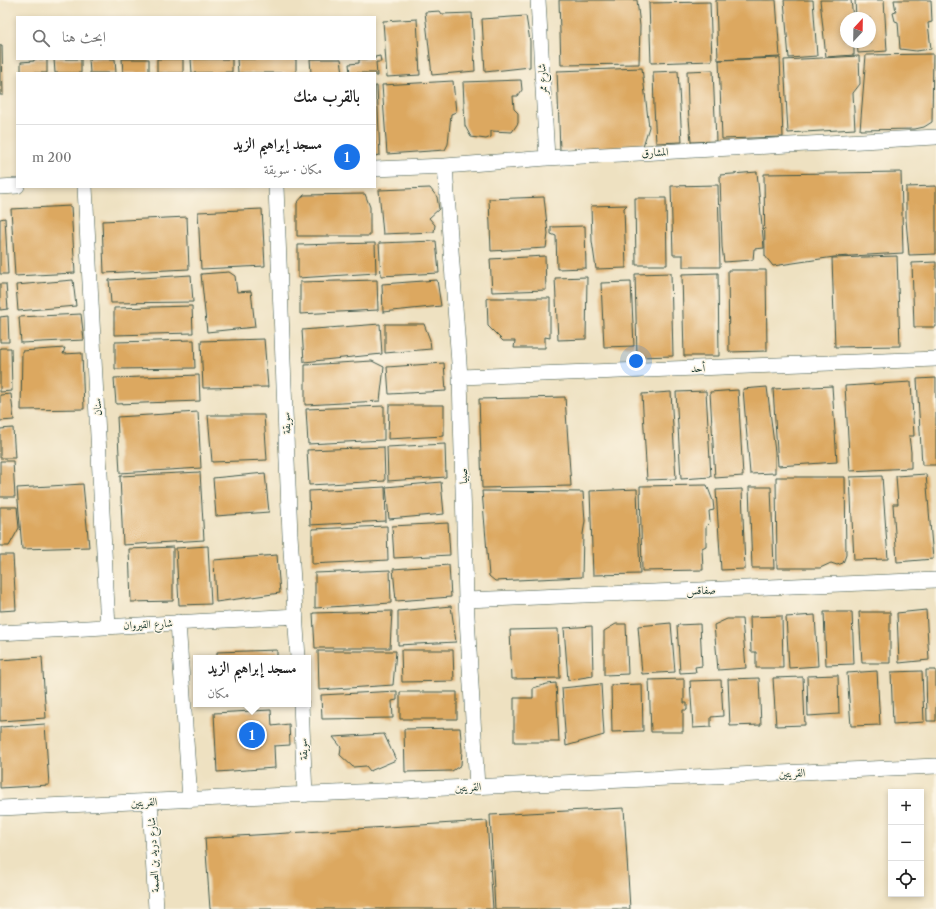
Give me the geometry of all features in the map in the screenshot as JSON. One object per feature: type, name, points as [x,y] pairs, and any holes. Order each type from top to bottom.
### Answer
[{"type":"street","name":"شارع ممر","points":[[538,0],[547,158]]},
{"type":"street","name":"المشارق","points":[[376,169],[936,137]]},
{"type":"street","name":"صبيا","points":[[445,166],[460,377],[466,600],[477,787]]},
{"type":"street","points":[[0,187],[16,186]]},
{"type":"street","name":"سنان","points":[[85,188],[108,627]]},
{"type":"street","name":"سويقة","points":[[276,188],[290,535],[298,655]]},
{"type":"street","name":"أحد","points":[[460,377],[936,359]]},
{"type":"street","name":"صفاقس","points":[[466,600],[936,580]]},
{"type":"street","name":"شارع القيروان","points":[[0,633],[296,616]]},
{"type":"street","points":[[178,622],[190,800]]},
{"type":"street","name":"سويقة","points":[[301,707],[305,795]]},
{"type":"street","name":"القريتين","points":[[0,808],[936,766]]},
{"type":"street","name":"شارع دريد بن الصمة","points":[[150,801],[156,909]]},
{"type":"building","points":[[559,0],[637,0],[640,26],[639,64],[561,65]]},
{"type":"building","points":[[716,0],[776,0],[780,57],[718,60]]},
{"type":"building","points":[[784,0],[813,0],[817,56],[789,58]]},
{"type":"building","points":[[820,0],[851,0],[852,12],[840,12],[840,48],[854,48],[854,55],[826,57]]},
{"type":"building","points":[[855,0],[884,0],[887,51],[858,53],[858,48],[876,48],[876,12],[856,12]]},
{"type":"building","points":[[894,0],[931,0],[932,22],[928,23],[931,49],[916,51],[900,49],[898,22],[895,21],[893,13],[896,12]]},
{"type":"building","points":[[710,2],[712,61],[651,63],[649,3]]},
{"type":"building","points":[[440,11],[442,14],[472,13],[475,71],[432,75],[425,12]]},
{"type":"building","points":[[526,16],[530,41],[530,67],[485,72],[482,19]]},
{"type":"building","points":[[417,19],[420,75],[387,77],[383,21]]},
{"type":"building","points":[[0,45],[2,45],[3,95],[0,95]]},
{"type":"building","points":[[933,54],[932,122],[924,127],[915,129],[860,130],[866,55]]},
{"type":"building","points":[[380,56],[381,62],[376,62],[377,76],[376,72],[350,72],[349,64],[359,63],[359,60],[376,60],[376,57]]},
{"type":"building","points":[[859,56],[860,84],[853,93],[855,129],[788,133],[784,60]]},
{"type":"building","points":[[780,58],[783,137],[722,139],[719,60]]},
{"type":"building","points":[[47,60],[47,72],[21,72],[21,62]]},
{"type":"building","points":[[54,60],[81,60],[81,72],[55,72]]},
{"type":"building","points":[[89,60],[115,60],[116,72],[90,72]]},
{"type":"building","points":[[122,60],[149,60],[149,72],[123,72]]},
{"type":"building","points":[[157,60],[183,60],[183,72],[157,72]]},
{"type":"building","points":[[191,60],[232,60],[232,72],[192,72]]},
{"type":"building","points":[[237,60],[296,60],[296,72],[238,72]]},
{"type":"building","points":[[310,60],[341,60],[343,72],[311,72]]},
{"type":"building","points":[[642,68],[649,127],[643,146],[560,150],[557,71]]},
{"type":"building","points":[[713,70],[716,141],[691,142],[687,71]]},
{"type":"building","points":[[678,71],[682,142],[656,143],[653,72]]},
{"type":"building","points":[[521,80],[522,90],[518,96],[513,96],[514,109],[518,113],[518,123],[512,132],[491,131],[491,137],[486,139],[471,137],[465,126],[463,82]]},
{"type":"building","points":[[453,81],[456,112],[451,114],[448,144],[445,150],[387,154],[382,85]]},
{"type":"building","points":[[376,86],[377,86],[380,155],[376,156]]},
{"type":"building","points":[[757,172],[764,248],[754,249],[753,260],[724,262],[722,247],[720,175]]},
{"type":"building","points":[[901,172],[903,253],[834,257],[773,266],[765,256],[764,174]]},
{"type":"building","points":[[718,185],[720,267],[683,267],[683,255],[673,255],[671,186]]},
{"type":"building","points":[[936,186],[936,254],[909,255],[906,220],[906,187]]},
{"type":"building","points":[[430,188],[437,197],[439,209],[429,218],[435,225],[434,232],[383,234],[379,190]]},
{"type":"building","points":[[365,194],[370,207],[370,236],[297,236],[297,203],[304,195]]},
{"type":"building","points":[[544,197],[548,234],[546,248],[491,251],[489,199]]},
{"type":"building","points":[[635,198],[666,198],[667,265],[636,265]]},
{"type":"building","points":[[627,205],[624,208],[626,268],[596,269],[592,241],[591,206]]},
{"type":"building","points":[[71,206],[75,273],[15,276],[11,209]]},
{"type":"building","points":[[262,209],[265,266],[201,269],[198,212]]},
{"type":"building","points":[[187,217],[189,269],[104,273],[102,221]]},
{"type":"building","points":[[5,218],[8,274],[0,274],[0,219]]},
{"type":"building","points":[[585,226],[586,268],[557,269],[556,236],[551,234],[551,227]]},
{"type":"building","points":[[436,241],[439,273],[381,276],[379,243]]},
{"type":"building","points":[[375,243],[376,273],[298,278],[298,245]]},
{"type":"building","points":[[545,256],[546,290],[492,292],[490,259]]},
{"type":"building","points":[[897,256],[900,346],[835,347],[832,258]]},
{"type":"building","points":[[936,262],[936,327],[914,327],[912,263]]},
{"type":"building","points":[[728,270],[766,270],[767,351],[729,352]]},
{"type":"building","points":[[229,272],[235,276],[237,292],[251,291],[255,327],[207,332],[201,274]]},
{"type":"building","points":[[671,273],[673,356],[637,357],[635,274]]},
{"type":"building","points":[[718,273],[719,356],[684,356],[682,274]]},
{"type":"building","points":[[191,275],[193,302],[111,303],[109,280]]},
{"type":"building","points":[[587,277],[586,339],[558,340],[555,278]]},
{"type":"building","points":[[73,280],[76,306],[18,311],[16,285]]},
{"type":"building","points":[[377,280],[378,310],[300,314],[300,282]]},
{"type":"building","points":[[437,280],[441,306],[383,312],[382,284]]},
{"type":"building","points":[[631,282],[634,346],[604,347],[601,283]]},
{"type":"building","points":[[0,284],[6,284],[8,309],[0,310]]},
{"type":"building","points":[[487,298],[550,298],[550,338],[545,337],[545,348],[514,348],[515,341],[503,341],[488,326]]},
{"type":"building","points":[[192,306],[193,333],[114,335],[114,308]]},
{"type":"building","points":[[81,314],[84,340],[21,343],[19,317]]},
{"type":"building","points":[[8,316],[9,342],[0,342],[0,317]]},
{"type":"building","points":[[380,324],[382,354],[304,362],[302,330]]},
{"type":"building","points":[[385,324],[424,324],[430,340],[431,349],[385,353]]},
{"type":"building","points":[[264,339],[268,387],[203,388],[201,341]]},
{"type":"building","points":[[194,340],[195,368],[115,369],[115,342]]},
{"type":"building","points":[[0,348],[11,348],[12,391],[0,392]]},
{"type":"building","points":[[65,348],[63,354],[82,353],[84,409],[21,410],[22,351]]},
{"type":"building","points":[[372,361],[384,367],[380,401],[305,405],[305,365]]},
{"type":"building","points":[[444,363],[446,391],[389,394],[387,367]]},
{"type":"building","points":[[199,375],[200,401],[116,404],[114,378]]},
{"type":"building","points":[[936,378],[936,465],[922,465],[917,379]]},
{"type":"building","points":[[911,382],[914,436],[909,436],[911,468],[850,471],[845,386]]},
{"type":"building","points":[[832,386],[837,462],[778,466],[773,389]]},
{"type":"building","points":[[767,387],[775,452],[775,473],[750,474],[743,389]]},
{"type":"building","points":[[738,390],[743,476],[715,478],[710,392]]},
{"type":"building","points":[[706,391],[711,477],[681,479],[676,392]]},
{"type":"building","points":[[671,392],[676,479],[647,480],[642,394]]},
{"type":"building","points":[[11,394],[14,420],[0,421],[0,395]]},
{"type":"building","points":[[565,397],[571,486],[482,488],[479,399]]},
{"type":"building","points":[[389,405],[444,405],[444,436],[388,439]]},
{"type":"building","points":[[384,406],[384,440],[308,444],[306,409]]},
{"type":"building","points":[[198,412],[201,468],[120,473],[117,417]]},
{"type":"building","points":[[208,415],[264,415],[267,460],[212,462]]},
{"type":"building","points":[[13,428],[15,458],[0,458],[0,429]]},
{"type":"building","points":[[445,444],[446,477],[388,481],[387,447]]},
{"type":"building","points":[[384,447],[385,481],[309,485],[307,450]]},
{"type":"building","points":[[0,461],[13,461],[15,497],[0,497]]},
{"type":"building","points":[[200,472],[204,540],[123,545],[120,476]]},
{"type":"building","points":[[265,473],[269,512],[216,516],[213,478]]},
{"type":"building","points":[[926,474],[933,559],[897,562],[893,504],[898,504],[896,476]]},
{"type":"building","points":[[882,476],[888,559],[854,560],[850,477]]},
{"type":"building","points":[[776,477],[845,477],[846,555],[843,563],[837,565],[831,563],[820,568],[777,568]]},
{"type":"building","points":[[441,482],[444,514],[389,519],[386,487]]},
{"type":"building","points":[[83,484],[89,547],[22,549],[17,488]]},
{"type":"building","points":[[707,485],[713,501],[714,510],[709,511],[710,522],[706,526],[706,546],[702,548],[703,570],[642,571],[640,486]]},
{"type":"building","points":[[385,487],[386,521],[310,525],[309,491]]},
{"type":"building","points":[[749,487],[771,487],[774,568],[752,568]]},
{"type":"building","points":[[637,489],[640,574],[593,575],[590,491]]},
{"type":"building","points":[[742,489],[745,569],[721,570],[716,490]]},
{"type":"building","points":[[482,491],[583,492],[585,521],[583,534],[582,577],[495,581],[489,576]]},
{"type":"building","points":[[0,507],[17,507],[19,528],[9,546],[0,546]]},
{"type":"building","points":[[448,523],[450,555],[394,558],[392,526]]},
{"type":"building","points":[[387,526],[388,560],[312,564],[312,529]]},
{"type":"building","points":[[208,546],[211,604],[179,605],[176,548]]},
{"type":"building","points":[[173,547],[173,601],[131,602],[129,549]]},
{"type":"building","points":[[0,555],[13,555],[16,610],[0,611]]},
{"type":"building","points":[[277,555],[280,593],[216,602],[214,560]]},
{"type":"building","points":[[449,565],[451,597],[396,601],[393,569]]},
{"type":"building","points":[[390,570],[391,603],[315,608],[315,573]]},
{"type":"building","points":[[451,606],[456,642],[398,645],[398,611]]},
{"type":"building","points":[[926,610],[929,660],[899,663],[897,613]]},
{"type":"building","points":[[392,611],[390,648],[315,648],[313,613]]},
{"type":"building","points":[[824,612],[852,612],[854,664],[826,665]]},
{"type":"building","points":[[859,612],[890,612],[890,663],[862,663]]},
{"type":"building","points":[[815,615],[818,666],[789,668],[786,617]]},
{"type":"building","points":[[782,616],[783,668],[756,668],[756,652],[751,652],[750,617]]},
{"type":"building","points":[[727,619],[742,619],[746,668],[718,670],[714,625]]},
{"type":"building","points":[[671,623],[675,672],[642,674],[638,626]]},
{"type":"building","points":[[616,624],[626,624],[628,674],[604,675],[604,631]]},
{"type":"building","points":[[700,624],[702,666],[695,667],[696,672],[680,673],[677,625]]},
{"type":"building","points":[[592,626],[593,676],[568,680],[564,628]]},
{"type":"building","points":[[558,629],[560,678],[512,679],[510,630]]},
{"type":"building","points":[[277,650],[277,655],[217,655],[217,652]]},
{"type":"building","points":[[401,650],[453,650],[454,681],[402,682]]},
{"type":"building","points":[[318,651],[396,651],[393,685],[319,690]]},
{"type":"building","points":[[42,657],[46,718],[0,721],[0,660]]},
{"type":"building","points":[[926,670],[936,670],[936,721],[927,721]]},
{"type":"building","points":[[877,671],[880,725],[851,726],[847,673]]},
{"type":"building","points":[[922,671],[924,722],[893,724],[891,672]]},
{"type":"building","points":[[838,675],[839,714],[808,716],[807,676]]},
{"type":"building","points":[[803,677],[805,725],[776,726],[773,678]]},
{"type":"building","points":[[759,678],[761,725],[730,726],[728,679]]},
{"type":"building","points":[[684,679],[684,703],[687,703],[687,710],[683,710],[683,732],[651,732],[649,680]]},
{"type":"building","points":[[721,680],[723,716],[711,717],[711,727],[693,728],[690,681]]},
{"type":"building","points":[[556,683],[559,742],[514,742],[514,698],[533,698],[533,688]]},
{"type":"building","points":[[601,684],[604,735],[566,746],[562,688]]},
{"type":"building","points":[[642,684],[643,731],[612,732],[611,685]]},
{"type":"building","points":[[397,691],[397,700],[392,701],[393,718],[322,719],[321,695]]},
{"type":"building","points":[[400,692],[457,692],[457,719],[400,719]]},
{"type":"building","points":[[271,710],[272,726],[289,724],[290,745],[274,746],[275,768],[217,772],[214,713]]},
{"type":"building","points":[[45,724],[49,785],[0,788],[0,727]]},
{"type":"building","points":[[460,728],[462,750],[461,765],[452,771],[405,772],[404,729]]},
{"type":"building","points":[[384,734],[396,760],[370,771],[366,766],[353,767],[340,755],[341,747],[333,737]]},
{"type":"building","points":[[624,808],[630,909],[495,909],[490,815]]},
{"type":"building","points":[[487,821],[493,909],[210,909],[205,838]]},
{"type":"place","name":"مسجد إبراهيم الزيد","points":[[252,735]]}]
